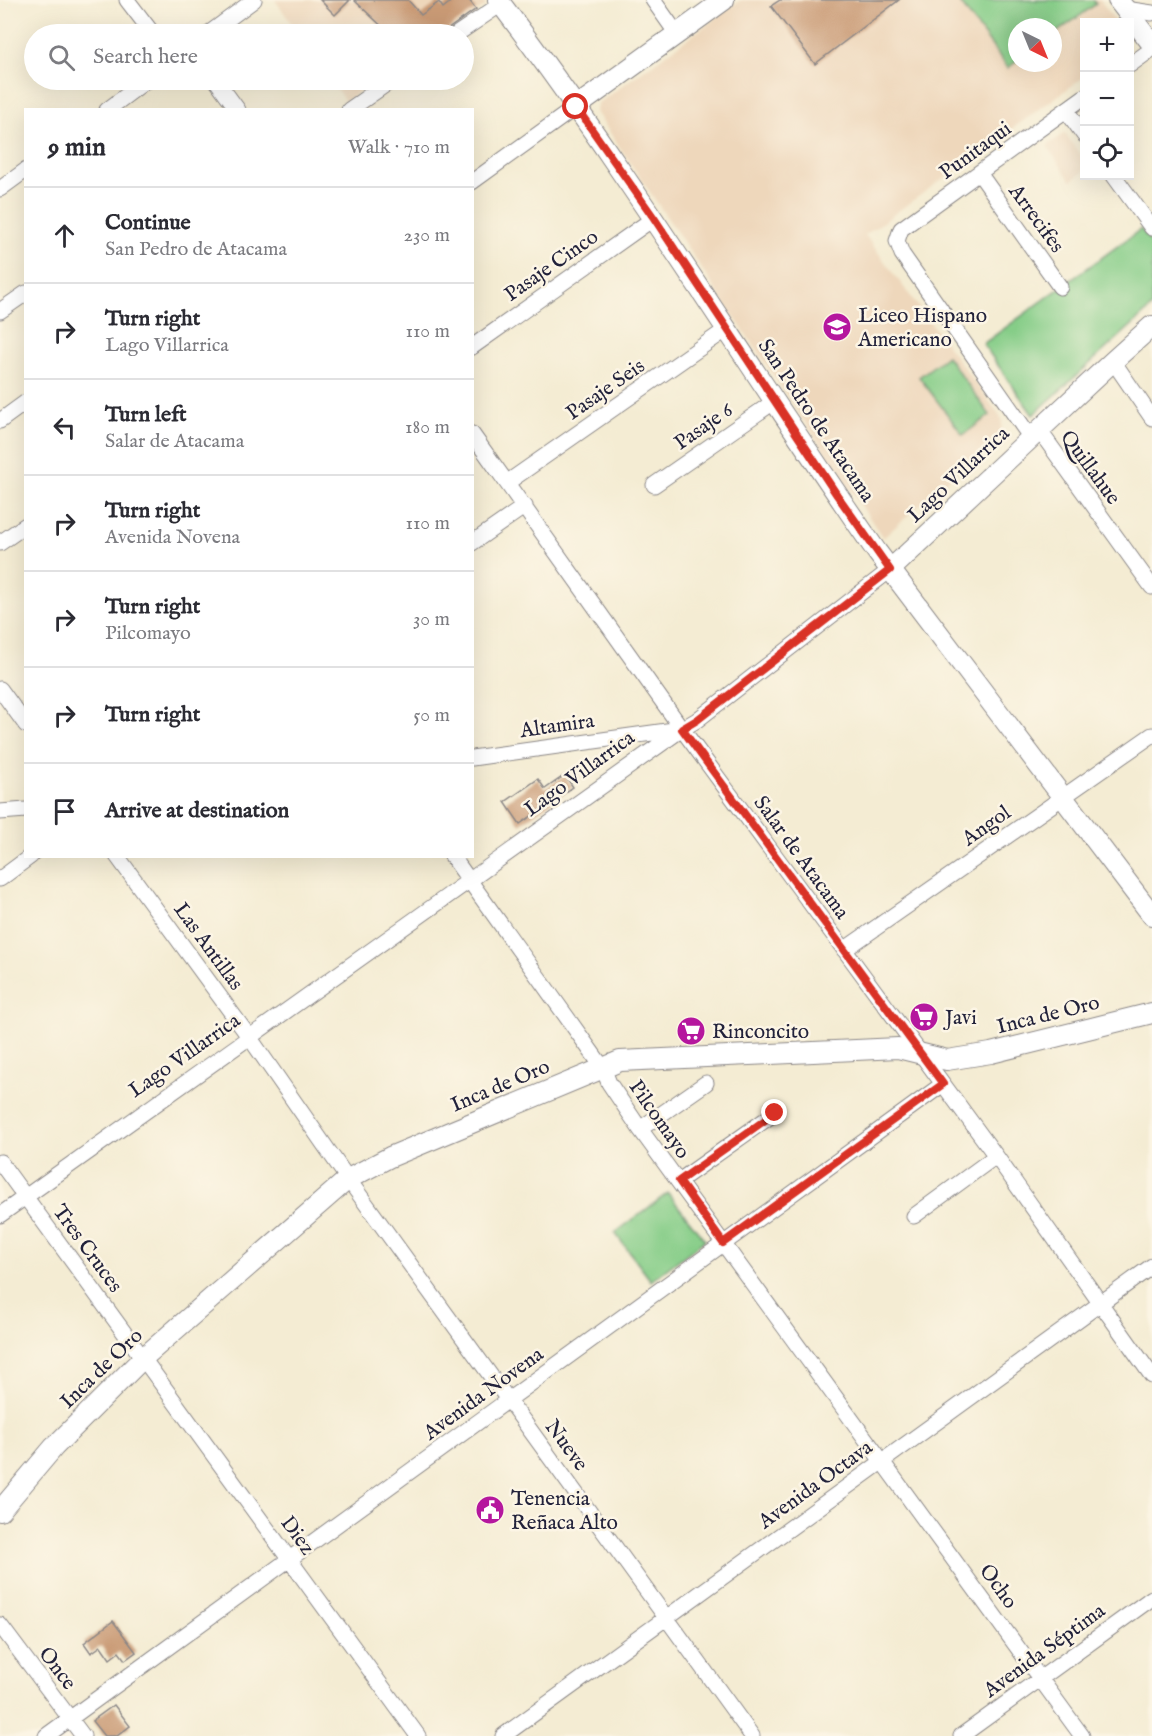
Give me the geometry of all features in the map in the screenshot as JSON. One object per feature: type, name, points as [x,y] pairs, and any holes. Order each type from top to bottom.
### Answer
[{"type":"street","points":[[127,0],[145,24]]},
{"type":"street","points":[[222,24],[254,0]]},
{"type":"street","points":[[653,0],[677,34]]},
{"type":"street","points":[[474,181],[724,0]]},
{"type":"street","points":[[469,24],[499,2]]},
{"type":"street","name":"San Pedro de Atacama","points":[[499,2],[654,218],[837,495],[890,570],[1152,915]]},
{"type":"street","points":[[1122,4],[1152,13]]},
{"type":"street","points":[[1122,4],[1152,44]]},
{"type":"street","points":[[1134,62],[1152,49]]},
{"type":"street","points":[[110,108],[134,90]]},
{"type":"street","points":[[223,90],[237,108]]},
{"type":"street","points":[[352,108],[378,90]]},
{"type":"street","name":"Punitaqui","points":[[897,241],[901,229],[1080,100]]},
{"type":"street","points":[[1066,110],[1080,129]]},
{"type":"street","points":[[0,189],[24,171]]},
{"type":"street","name":"Arrecifes","points":[[979,173],[1060,286]]},
{"type":"street","points":[[1117,180],[1152,228]]},
{"type":"street","name":"Pasaje Cinco","points":[[474,346],[654,218]]},
{"type":"street","name":"Quillahue","points":[[897,241],[902,254],[1152,587]]},
{"type":"street","points":[[0,311],[24,294]]},
{"type":"street","name":"Lago Villarrica","points":[[0,1215],[697,720],[890,570],[1152,326]]},
{"type":"street","name":"Pasaje Seis","points":[[508,482],[727,329]]},
{"type":"street","points":[[1113,361],[1152,418]]},
{"type":"street","name":"Pasaje 6","points":[[654,485],[775,401]]},
{"type":"street","points":[[0,421],[24,403]]},
{"type":"street","name":"Salar de Atacama","points":[[474,437],[682,729],[996,1156],[1152,1376]]},
{"type":"street","points":[[474,542],[525,506]]},
{"type":"street","points":[[0,543],[24,526]]},
{"type":"street","points":[[0,689],[24,722]]},
{"type":"street","name":"Altamira","points":[[474,758],[682,729]]},
{"type":"street","name":"Angol","points":[[844,950],[1152,735]]},
{"type":"street","points":[[0,812],[24,810]]},
{"type":"street","points":[[0,879],[28,858]]},
{"type":"street","name":"Las Antillas","points":[[118,858],[250,1038],[348,1179]]},
{"type":"street","name":"Pilcomayo","points":[[453,858],[603,1068],[609,1083],[640,1129],[881,1462]]},
{"type":"street","name":"Inca de Oro","points":[[0,1511],[54,1448],[143,1358],[348,1179],[390,1157],[620,1062],[898,1048],[947,1060],[991,1053],[1152,1013]]},
{"type":"street","points":[[640,1129],[706,1083]]},
{"type":"street","name":"Avenida Novena","points":[[46,1736],[943,1084]]},
{"type":"street","points":[[679,1181],[775,1113]]},
{"type":"street","points":[[914,1216],[996,1156]]},
{"type":"street","name":"Tres Cruces","points":[[0,1162],[143,1358]]},
{"type":"street","name":"Nueve","points":[[348,1179],[752,1736]]},
{"type":"street","name":"Avenida Octava","points":[[503,1736],[1152,1266]]},
{"type":"street","name":"Diez","points":[[143,1358],[418,1736]]},
{"type":"street","name":"Ocho","points":[[881,1462],[1082,1736]]},
{"type":"street","name":"Avenida Séptima","points":[[961,1736],[1152,1598]]},
{"type":"street","name":"Once","points":[[0,1624],[83,1736]]},
{"type":"shaded area","points":[[275,0],[481,0],[486,6],[459,24],[292,24]]},
{"type":"shaded area","name":"Liceo Hispano Americano","points":[[741,0],[1100,0],[1113,18],[1080,18],[1080,80],[865,235],[1002,419],[1001,432],[883,538],[596,112],[597,104]]},
{"type":"shaded area","points":[[337,90],[362,90],[345,101]]},
{"type":"shaded area","points":[[1065,133],[1080,154],[1080,174],[1071,181],[1047,146]]},
{"type":"green space","points":[[958,0],[1093,0],[1096,4],[1062,29],[1062,18],[1008,18],[1008,68]]},
{"type":"green space","points":[[1141,229],[1152,244],[1152,307],[1033,415],[983,344]]},
{"type":"green space","points":[[947,356],[990,415],[963,435],[919,377]]},
{"type":"green space","points":[[668,1193],[705,1240],[651,1281],[615,1233]]},
{"type":"building","points":[[320,0],[350,0],[335,15]]},
{"type":"building","points":[[354,0],[408,0],[421,15],[439,2],[443,8],[453,0],[469,0],[476,9],[455,24],[379,24]]},
{"type":"building","points":[[780,0],[899,0],[815,64],[771,6]]},
{"type":"building","points":[[565,775],[573,787],[520,824],[505,802],[538,779],[545,789]]},
{"type":"building","points":[[113,1621],[136,1652],[125,1660],[119,1652],[110,1659],[101,1646],[91,1653],[84,1643]]},
{"type":"building","points":[[114,1705],[130,1726],[117,1736],[104,1736],[92,1721]]},
{"type":"place","name":"Liceo Hispano Americano","points":[[837,327]]},
{"type":"place","name":"Javi","points":[[924,1017]]},
{"type":"place","name":"Rinconcito","points":[[691,1031]]},
{"type":"place","name":"Tenencia Reñaca Alto","points":[[490,1510]]},
{"type":"route","points":[[576,107],[654,218],[837,495],[890,570],[697,720],[682,729],[943,1084],[723,1243],[679,1181],[775,1113]]}]
